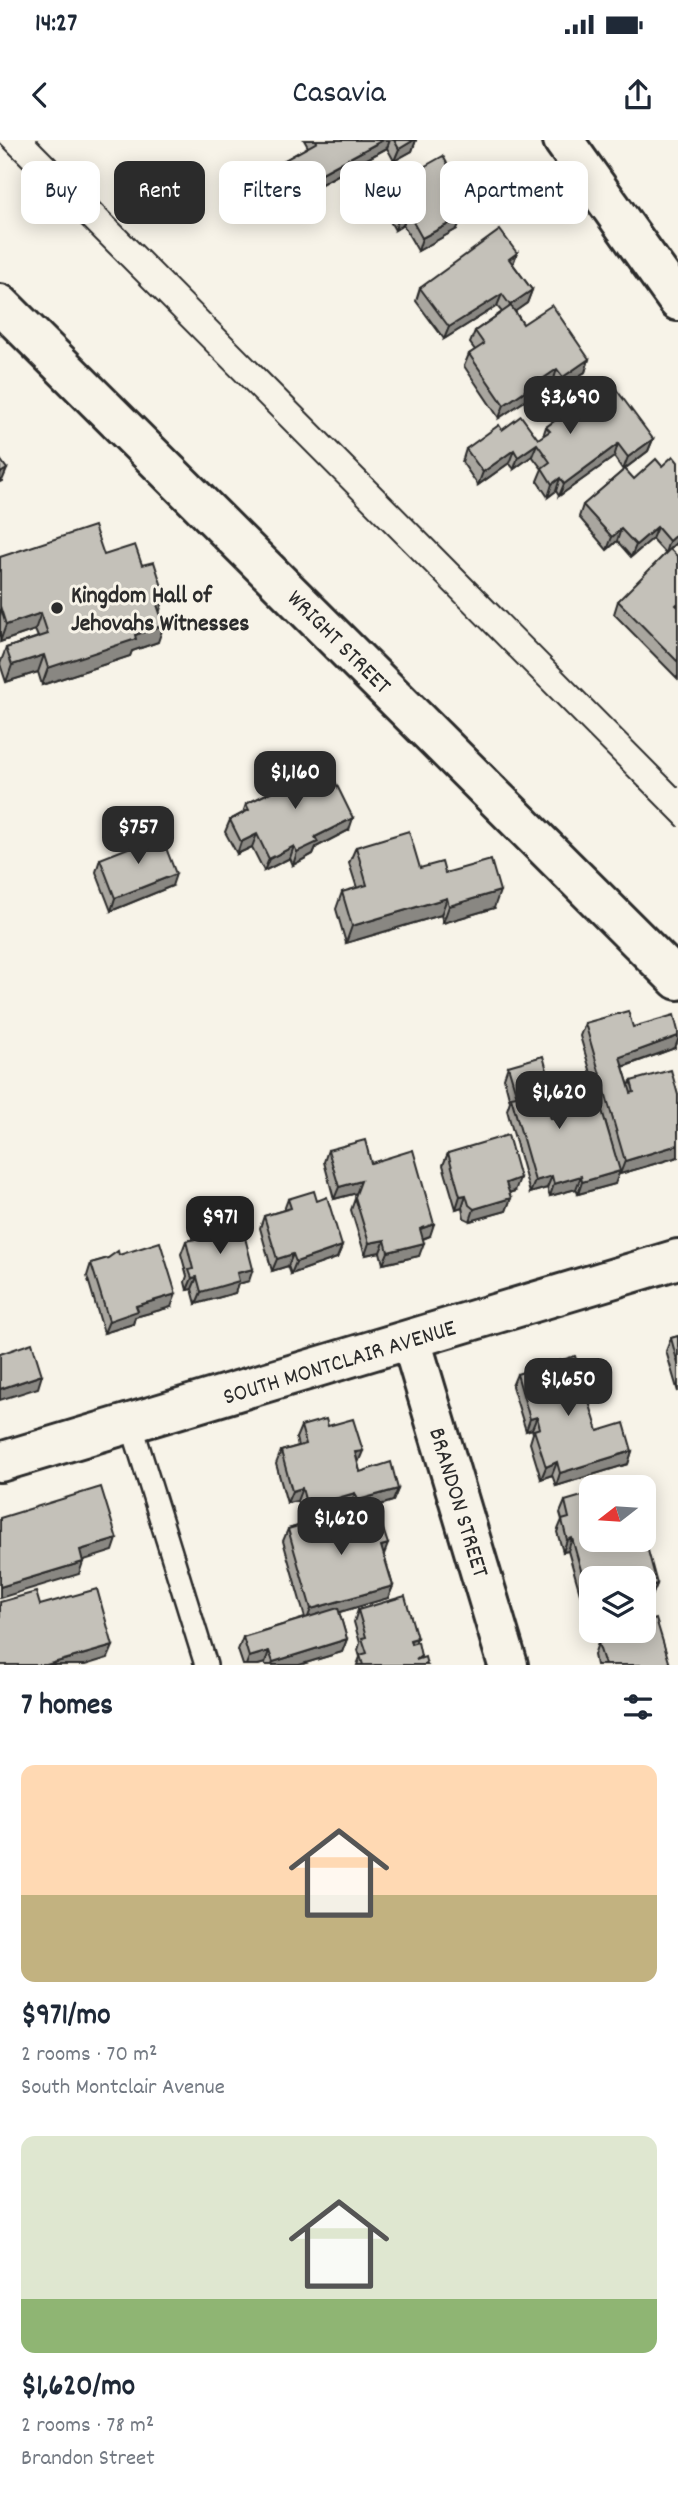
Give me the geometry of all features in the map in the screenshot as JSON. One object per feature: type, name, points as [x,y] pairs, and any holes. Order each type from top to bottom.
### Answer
[{"type":"street","points":[[563,140],[678,301]]},
{"type":"street","name":"WRIGHT STREET","points":[[0,304],[678,980]]},
{"type":"street","name":"SOUTH MONTCLAIR AVENUE","points":[[0,1462],[678,1259]]},
{"type":"street","name":"BRANDON STREET","points":[[411,1340],[508,1665]]},
{"type":"lane","points":[[131,1423],[206,1665]]},
{"type":"building","points":[[316,140],[383,140],[326,171],[326,161],[286,161],[317,142]]},
{"type":"building","points":[[394,140],[414,140],[399,149]]},
{"type":"building","points":[[443,156],[446,161],[440,161],[440,224],[449,224],[422,238],[414,224],[426,224],[426,166]]},
{"type":"building","points":[[500,230],[517,253],[509,259],[532,290],[510,305],[502,294],[449,327],[420,288]]},
{"type":"building","points":[[552,305],[589,359],[563,377],[557,369],[504,405],[469,354],[484,344],[475,331],[511,306],[523,324]]},
{"type":"building","points":[[610,381],[653,439],[628,457],[618,444],[564,484],[560,478],[552,484],[542,468],[550,462],[537,444],[518,457],[514,450],[483,472],[466,449],[499,425],[502,430],[521,416],[538,439],[550,431],[546,427]]},
{"type":"building","points":[[673,456],[678,462],[678,533],[669,541],[657,527],[636,545],[621,529],[612,537],[583,505],[625,469],[634,479],[656,459],[662,466]]},
{"type":"building","points":[[0,459],[7,469],[0,473]]},
{"type":"building","points":[[94,526],[104,555],[135,545],[142,565],[154,562],[165,596],[155,599],[164,625],[135,635],[136,639],[48,668],[44,655],[12,665],[6,648],[48,634],[41,613],[6,625],[0,606],[0,557]]},
{"type":"building","points":[[670,549],[678,557],[678,662],[618,601]]},
{"type":"building","points":[[323,757],[353,818],[315,837],[318,842],[297,852],[294,846],[269,859],[257,834],[241,842],[230,820],[249,810],[246,804],[291,782],[287,775]]},
{"type":"building","points":[[409,831],[420,868],[442,862],[445,873],[491,860],[500,891],[449,906],[447,898],[352,926],[342,892],[367,885],[356,847]]},
{"type":"building","points":[[161,835],[176,874],[115,898],[100,859]]},
{"type":"building","points":[[628,1011],[633,1027],[674,1015],[678,1036],[620,1057],[631,1093],[634,1092],[631,1081],[671,1070],[678,1095],[678,1145],[625,1161],[585,1023]]},
{"type":"building","points":[[543,1056],[552,1088],[543,1090],[551,1119],[601,1107],[620,1171],[582,1182],[581,1176],[554,1184],[552,1176],[535,1181],[511,1097],[517,1096],[508,1066]]},
{"type":"building","points":[[508,1135],[520,1178],[506,1183],[511,1198],[474,1209],[469,1205],[466,1195],[460,1196],[448,1153]]},
{"type":"building","points":[[365,1140],[371,1163],[413,1150],[434,1224],[420,1229],[424,1243],[388,1252],[385,1240],[369,1243],[355,1197],[361,1181],[339,1187],[328,1150]]},
{"type":"building","points":[[314,1191],[317,1201],[327,1197],[342,1246],[296,1262],[293,1254],[277,1259],[264,1216],[291,1208],[288,1199]]},
{"type":"building","points":[[240,1218],[253,1269],[237,1273],[239,1281],[201,1292],[197,1277],[192,1278],[189,1270],[193,1269],[186,1241],[196,1239],[194,1233],[201,1232],[202,1237],[218,1232],[216,1225]]},
{"type":"building","points":[[160,1242],[176,1294],[136,1306],[138,1311],[109,1321],[91,1263],[108,1258],[118,1251],[119,1255]]},
{"type":"building","points":[[678,1336],[678,1364],[671,1338]]},
{"type":"building","points":[[32,1343],[42,1375],[0,1389],[0,1354]]},
{"type":"building","points":[[575,1356],[598,1431],[624,1423],[632,1451],[560,1473],[557,1462],[546,1467],[534,1430],[540,1428],[537,1417],[530,1419],[517,1374]]},
{"type":"building","points":[[326,1419],[328,1426],[353,1419],[363,1451],[355,1452],[360,1472],[391,1462],[398,1489],[358,1500],[355,1493],[307,1507],[302,1488],[292,1491],[281,1451],[306,1444],[301,1426]]},
{"type":"building","points":[[101,1487],[117,1539],[80,1550],[83,1562],[0,1587],[0,1518]]},
{"type":"building","points":[[579,1497],[579,1552],[648,1552],[652,1566],[580,1566],[572,1538],[567,1540],[562,1520],[569,1518],[565,1501]]},
{"type":"building","points":[[367,1506],[373,1525],[381,1523],[388,1544],[381,1546],[393,1586],[311,1609],[288,1529]]},
{"type":"building","points":[[97,1589],[113,1646],[46,1665],[0,1665],[0,1602],[36,1592],[40,1605]]},
{"type":"building","points":[[405,1596],[417,1638],[410,1640],[411,1644],[418,1642],[421,1656],[416,1660],[425,1657],[427,1665],[363,1665],[360,1655],[367,1653],[362,1638],[366,1637],[358,1610]]},
{"type":"building","points":[[338,1608],[347,1639],[273,1662],[269,1651],[249,1657],[243,1637]]},
{"type":"building","points":[[656,1619],[670,1665],[605,1665],[598,1643],[656,1643]]},
{"type":"tram line","points":[[37,140],[678,787]]},
{"type":"tram line","points":[[0,143],[678,826]]},
{"type":"place","name":"Kingdom Hall of Jehovahs Witnesses","points":[[57,608]]}]
